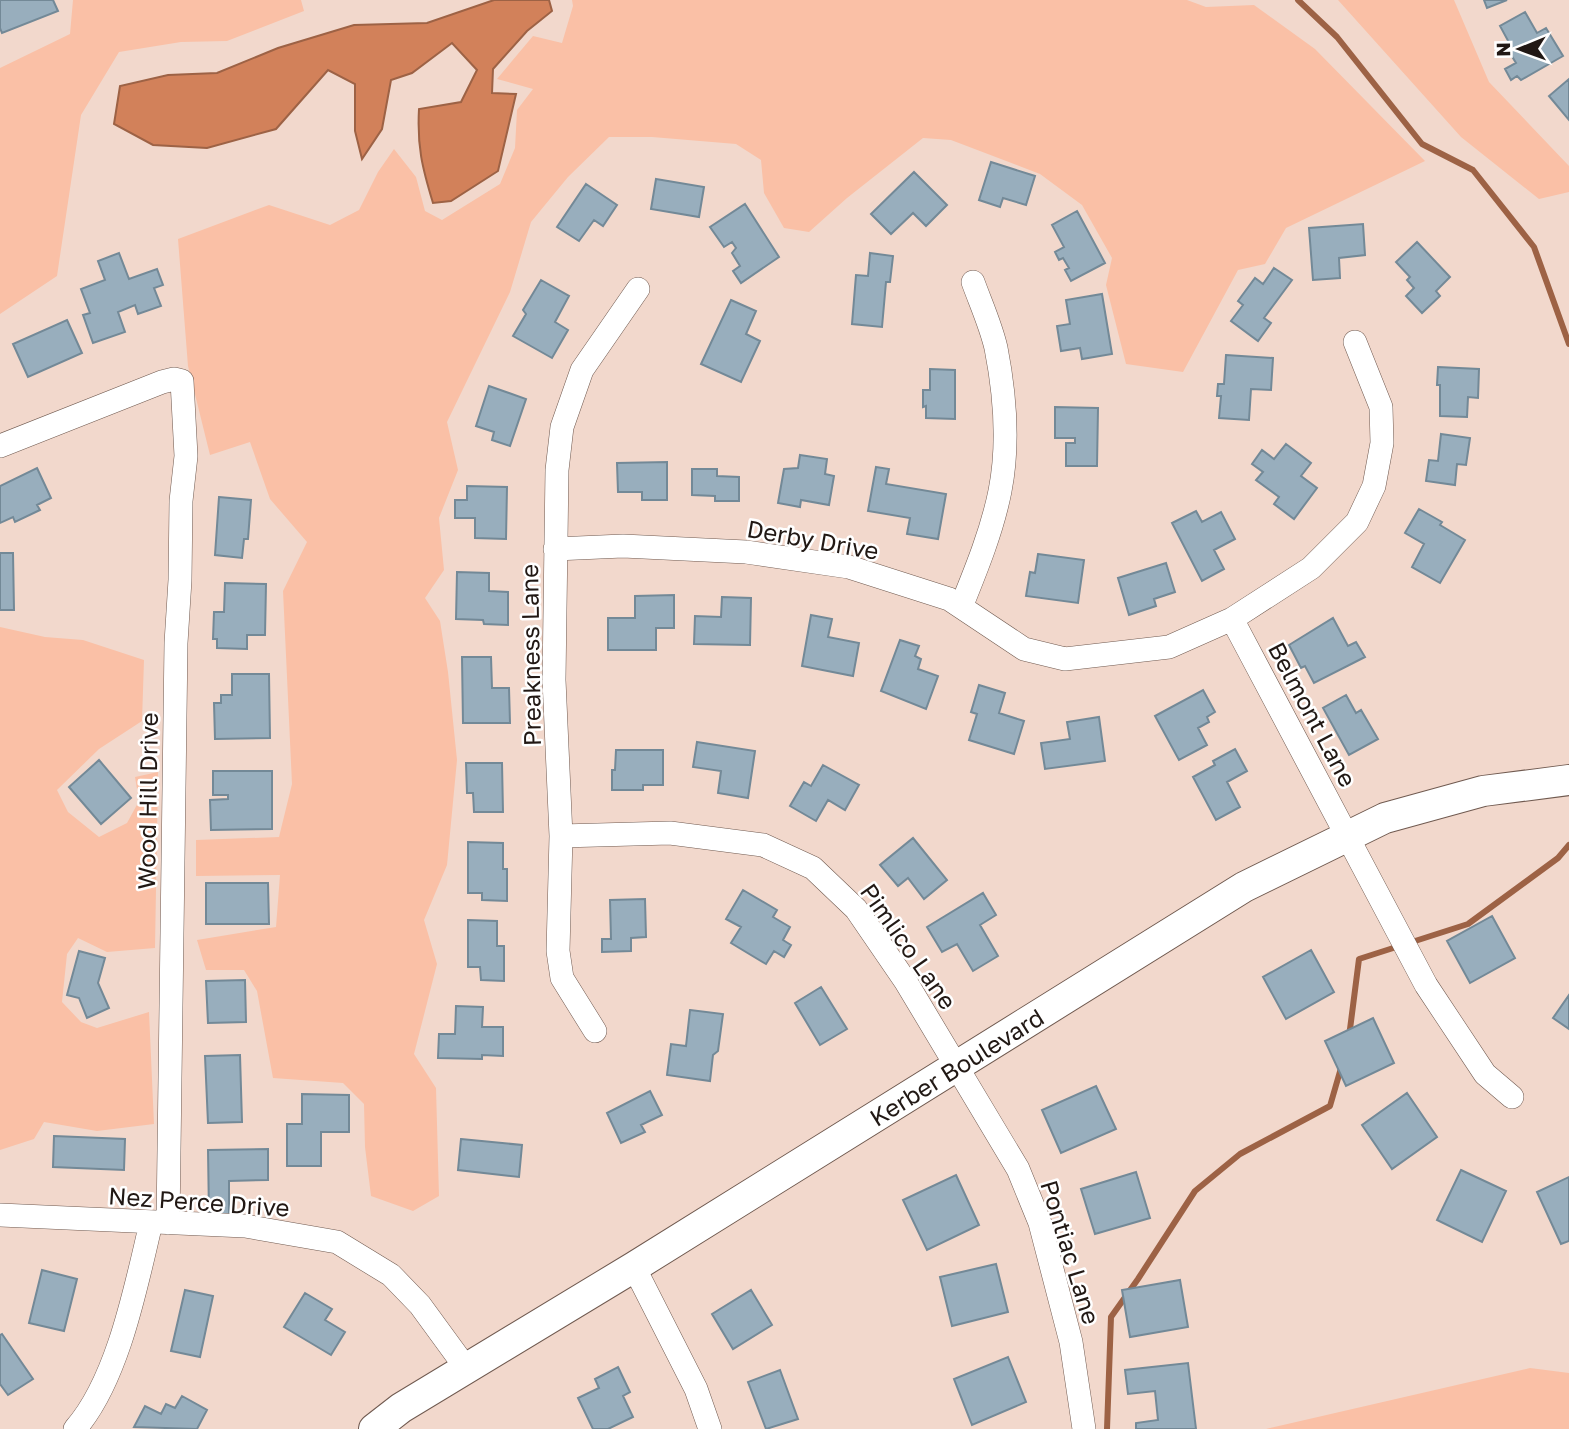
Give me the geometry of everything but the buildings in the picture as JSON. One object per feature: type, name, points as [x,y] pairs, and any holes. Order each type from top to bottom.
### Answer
[{"type":"street","points":[[961,607],[982,553],[1000,490],[1005,439],[1002,390],[995,345],[973,282]]},
{"type":"street","name":"Preakness Lane","points":[[594,1031],[562,978],[558,951],[561,835],[554,680],[557,470],[562,427],[582,370],[638,289]]},
{"type":"street","name":"Derby Drive","points":[[555,549],[624,546],[746,552],[849,567],[949,599],[1024,649],[1065,659],[1169,647],[1232,619],[1311,568],[1357,522],[1374,486],[1381,443],[1381,407],[1355,342]]},
{"type":"street","name":"Wood Hill Drive","points":[[0,446],[162,382],[174,379],[182,381],[186,456],[181,501],[176,643],[159,1223],[105,1380],[75,1429]]},
{"type":"street","name":"Belmont Lane","points":[[1232,619],[1426,985],[1485,1074],[1512,1097]]},
{"type":"street","name":"Kerber Boulevard","points":[[374,1429],[401,1408],[634,1267],[1244,887],[1385,817],[1483,791],[1569,780]]},
{"type":"street","name":"Pimlico Lane","points":[[561,835],[670,833],[763,845],[813,868],[856,909],[906,982],[957,1065]]},
{"type":"street","name":"Pontiac Lane","points":[[957,1065],[1018,1169],[1040,1223],[1071,1342],[1084,1429]]},
{"type":"street","name":"Nez Perce Drive","points":[[0,1215],[245,1226],[337,1241],[391,1275],[420,1305],[466,1368]]},
{"type":"street","points":[[634,1267],[696,1389],[710,1429]]},
{"type":"shaded area","points":[[73,0],[301,0],[304,11],[227,41],[181,42],[119,52],[81,115],[57,276],[0,314],[0,68],[70,34]]},
{"type":"shaded area","points":[[494,0],[549,0],[552,11],[527,31],[493,69],[492,93],[516,94],[498,171],[451,201],[433,203],[421,156],[419,109],[461,102],[477,70],[452,43],[412,73],[391,80],[382,129],[362,159],[355,131],[355,84],[328,70],[276,129],[207,148],[153,145],[114,124],[120,86],[168,75],[217,73],[278,48],[354,25],[427,23]]},
{"type":"shaded area","points":[[572,0],[1187,0],[1206,7],[1254,5],[1315,49],[1425,161],[1286,228],[1265,264],[1238,270],[1183,372],[1126,364],[1106,285],[1112,258],[1082,205],[1040,174],[951,140],[923,138],[809,232],[784,228],[764,193],[761,160],[736,144],[652,137],[609,137],[568,177],[531,222],[510,292],[447,422],[458,470],[439,518],[444,570],[425,598],[440,621],[457,760],[447,865],[424,920],[437,964],[414,1054],[436,1088],[439,1196],[413,1211],[371,1196],[365,1147],[364,1104],[343,1083],[273,1078],[257,991],[244,970],[206,970],[197,940],[276,927],[280,875],[196,876],[196,840],[279,837],[292,784],[283,591],[307,542],[270,499],[250,442],[210,455],[188,366],[178,239],[269,205],[330,225],[359,210],[378,172],[394,149],[416,177],[425,211],[442,220],[500,184],[515,148],[517,110],[533,89],[497,79],[533,36],[562,43],[573,6]]},
{"type":"shaded area","points":[[1338,0],[1454,0],[1489,82],[1569,166],[1569,192],[1539,199],[1461,137]]},
{"type":"shaded area","points":[[0,627],[45,637],[83,640],[144,660],[142,721],[99,749],[57,790],[68,812],[99,837],[127,823],[139,801],[135,777],[158,772],[155,948],[107,952],[78,938],[67,954],[62,1002],[81,1022],[97,1028],[149,1012],[154,1124],[97,1131],[44,1122],[34,1139],[0,1150]]},
{"type":"shaded area","points":[[1530,1368],[1569,1373],[1569,1429],[1266,1429]]},
{"type":"waterway","points":[[1298,0],[1337,37],[1422,144],[1473,170],[1534,247],[1569,344]]},
{"type":"waterway","points":[[1349,1037],[1359,959],[1468,924],[1558,858],[1569,845]]},
{"type":"waterway","points":[[1107,1429],[1111,1317],[1195,1191],[1240,1154],[1330,1106],[1341,1068]]}]
